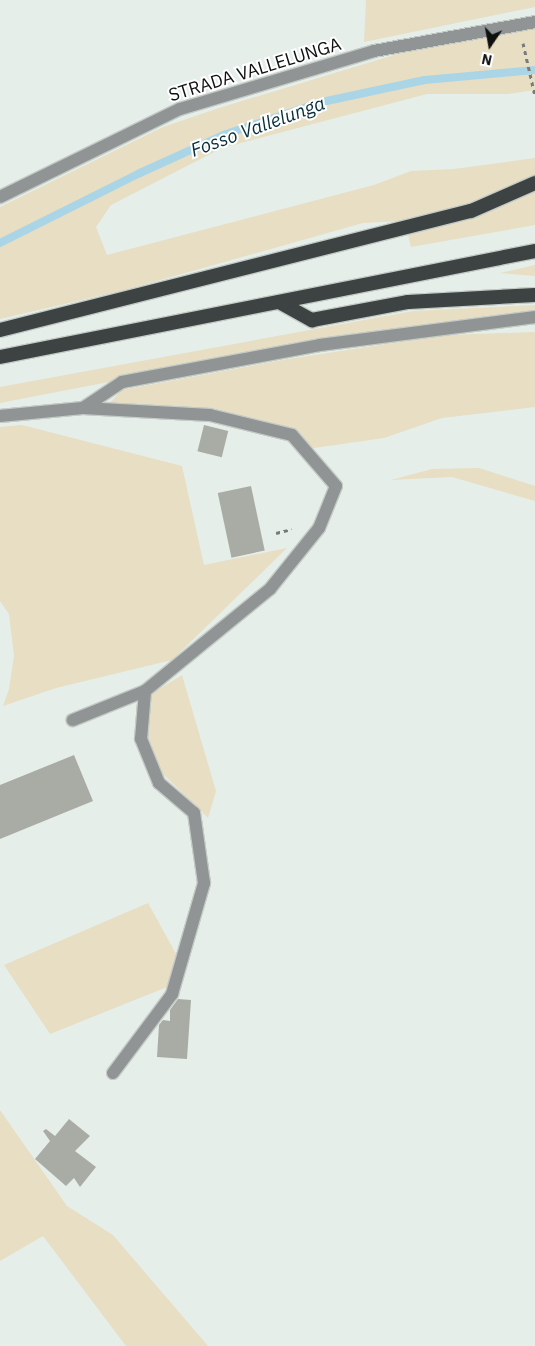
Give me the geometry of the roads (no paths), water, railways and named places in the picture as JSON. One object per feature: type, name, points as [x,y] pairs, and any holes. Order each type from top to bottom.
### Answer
[{"type":"highway","points":[[0,330],[213,279],[367,236],[471,211],[535,183]]},
{"type":"highway","points":[[0,357],[535,251]]},
{"type":"highway","points":[[279,302],[312,320],[408,302],[535,295]]},
{"type":"street","name":"STRADA VALLELUNGA","points":[[0,197],[180,110],[374,51],[535,22]]},
{"type":"street","points":[[83,408],[122,382],[320,345],[535,317]]},
{"type":"street","points":[[0,416],[83,408],[210,414],[292,435],[336,486],[319,528],[270,589],[145,691],[73,720]]},
{"type":"street","points":[[113,1073],[172,994],[204,882],[194,813],[159,782],[141,739],[145,691]]},
{"type":"waterway","name":"Fosso Vallelunga","points":[[0,243],[140,173],[226,134],[322,102],[425,80],[535,70]]}]
